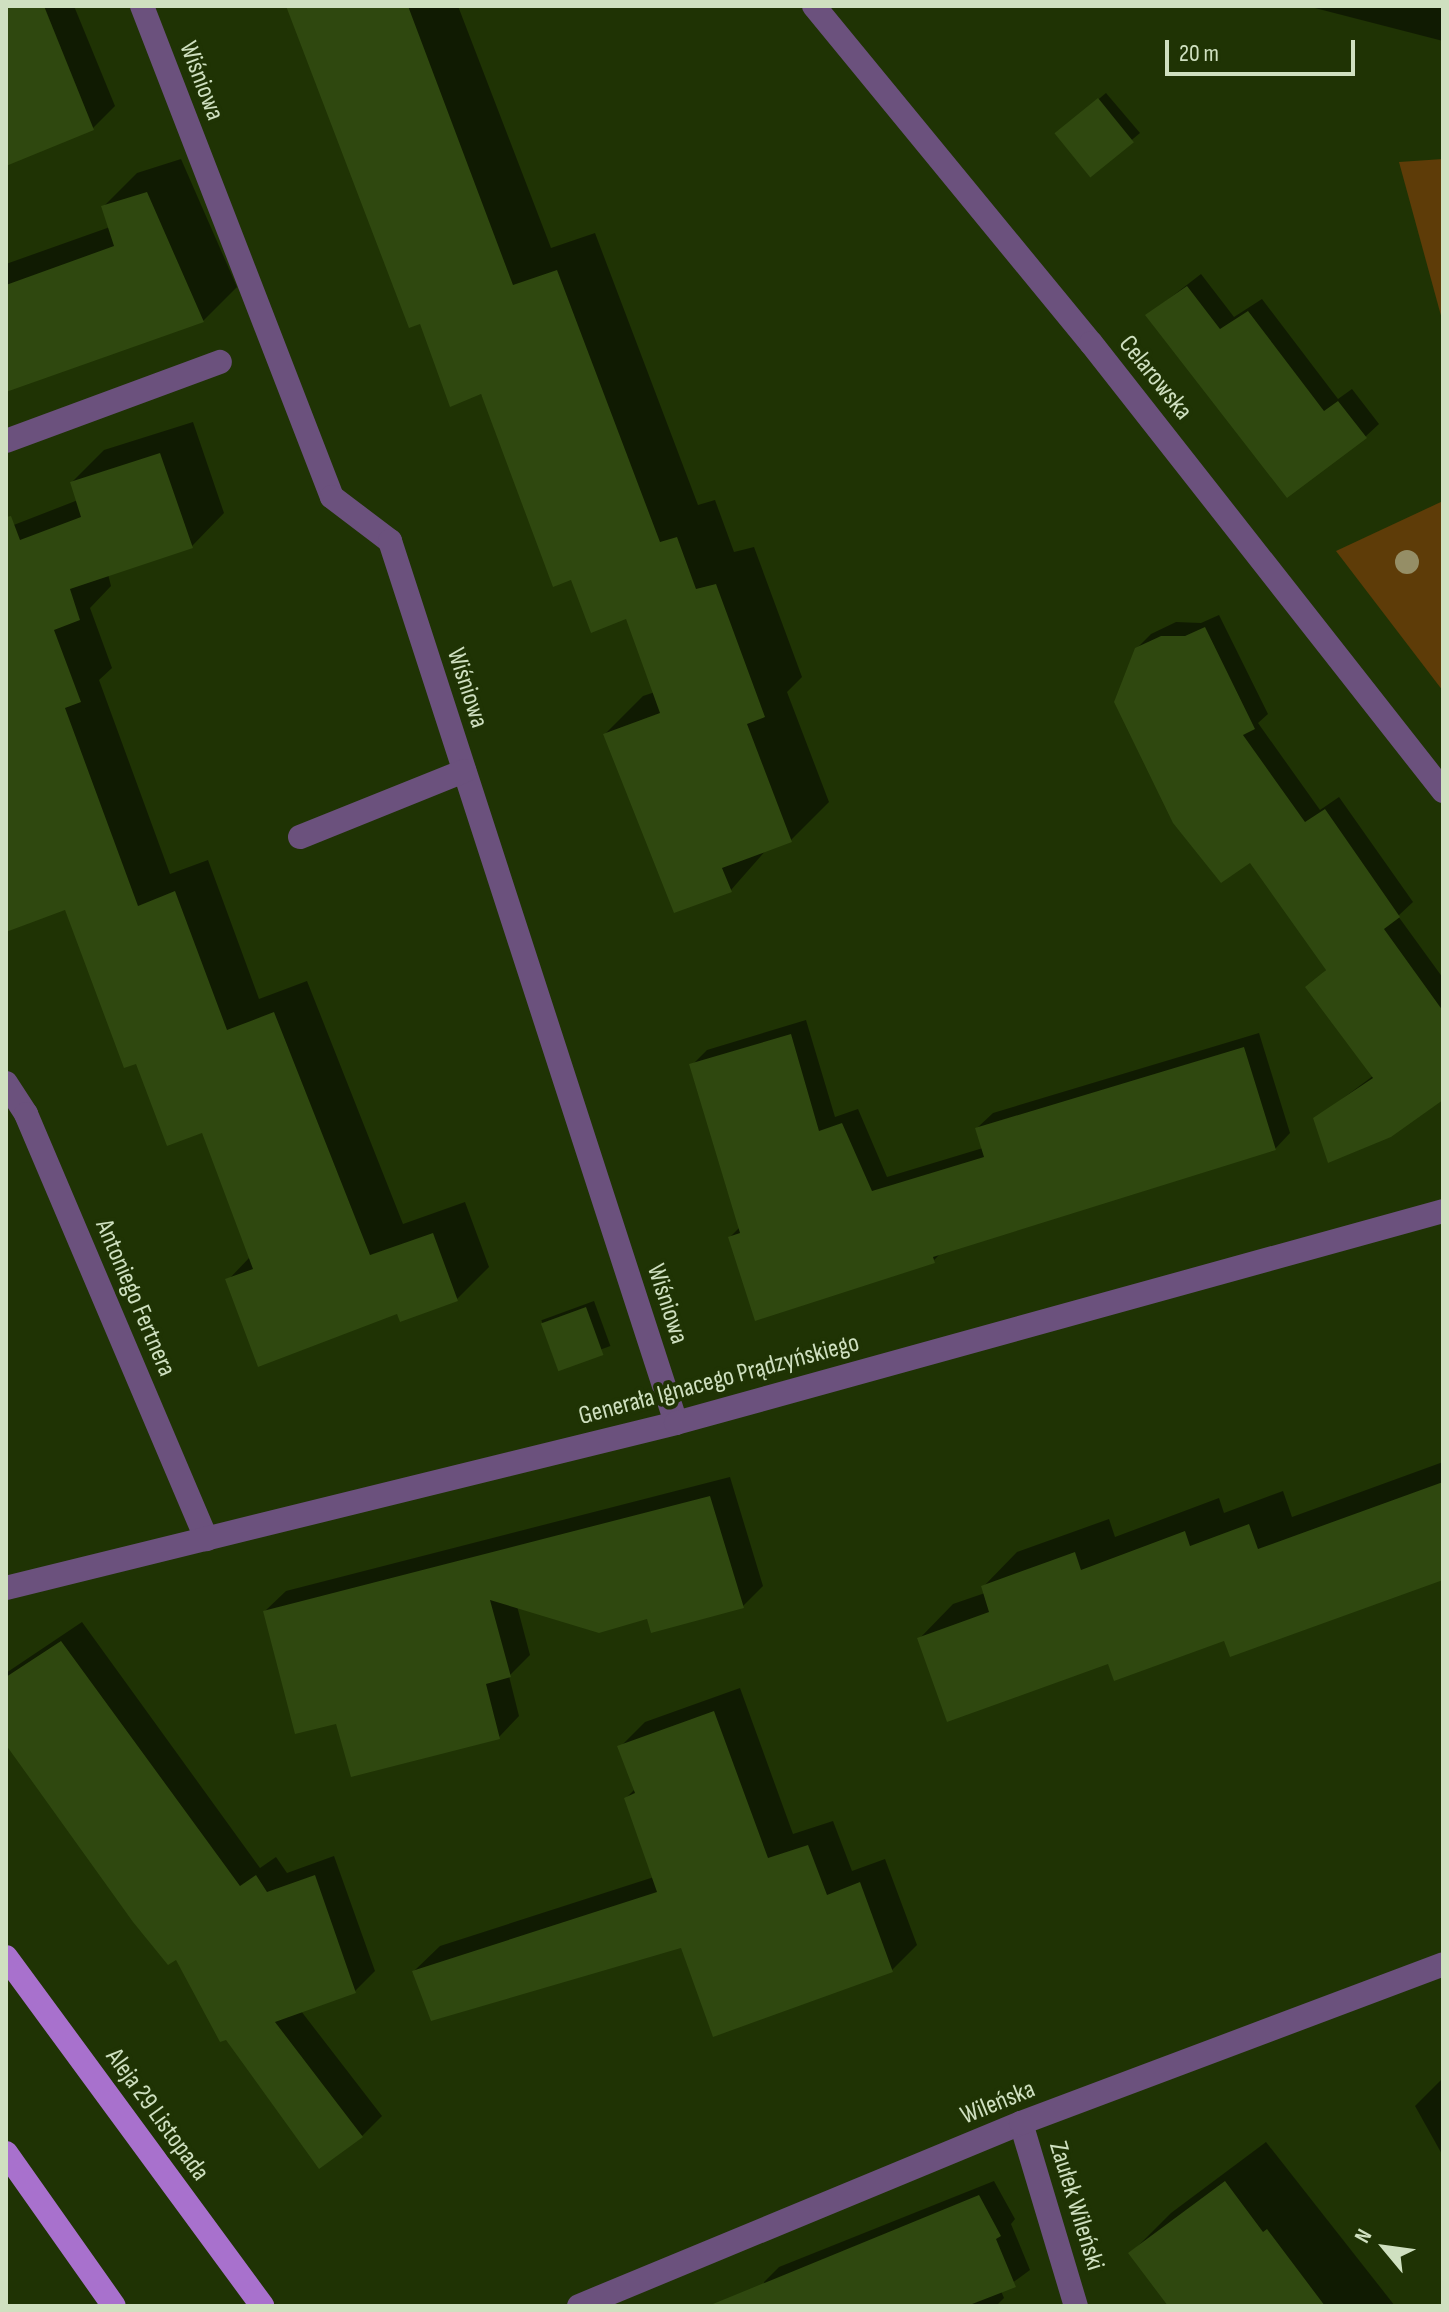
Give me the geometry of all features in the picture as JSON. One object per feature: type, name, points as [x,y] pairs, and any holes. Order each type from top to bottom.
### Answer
[{"type":"main road","name":"Aleja 29 Listopada","points":[[6,1957],[262,2306]]},
{"type":"main road","points":[[6,2153],[114,2306]]},
{"type":"street","name":"Wiśniowa","points":[[142,6],[332,497],[390,541],[676,1423]]},
{"type":"street","name":"Celarowska","points":[[814,6],[1121,380],[1443,791]]},
{"type":"street","points":[[6,441],[220,362]]},
{"type":"street","points":[[300,837],[464,771]]},
{"type":"street","name":"Antoniego Fertnera","points":[[6,1083],[26,1114],[206,1539]]},
{"type":"street","name":"Generała Ignacego Prądzyńskiego","points":[[6,1588],[676,1423],[1443,1211]]},
{"type":"street","name":"Wileńska","points":[[579,2306],[1021,2123],[1443,1964]]},
{"type":"street","name":"Zaułek Wileński","points":[[1021,2123],[1076,2306]]},
{"type":"shaded area","points":[[1443,159],[1443,323],[1399,162]]},
{"type":"shaded area","points":[[1443,501],[1443,691],[1336,551]]},
{"type":"building","points":[[6,6],[44,6],[94,130],[6,166]]},
{"type":"building","points":[[286,6],[408,6],[513,285],[557,270],[660,542],[677,537],[696,589],[716,584],[765,717],[747,724],[792,842],[722,868],[732,892],[674,913],[603,734],[660,713],[626,619],[591,633],[571,580],[553,587],[481,394],[450,407],[420,324],[409,328]]},
{"type":"building","points":[[1098,98],[1134,142],[1090,178],[1054,133]]},
{"type":"building","points":[[147,192],[204,322],[6,392],[6,285],[114,246],[101,206]]},
{"type":"building","points":[[1187,286],[1220,329],[1248,311],[1324,411],[1338,401],[1367,438],[1287,498],[1145,315]]},
{"type":"building","points":[[160,453],[193,548],[70,589],[80,620],[54,630],[81,702],[65,708],[138,906],[175,891],[227,1030],[274,1012],[370,1255],[433,1233],[458,1301],[400,1322],[397,1314],[258,1367],[225,1279],[253,1269],[202,1133],[167,1146],[136,1064],[124,1068],[65,910],[6,932],[6,517],[11,516],[20,540],[81,517],[70,482]]},
{"type":"building","points":[[1205,627],[1255,729],[1243,735],[1305,822],[1325,809],[1400,917],[1384,929],[1443,1011],[1443,1100],[1391,1137],[1328,1163],[1313,1118],[1373,1078],[1305,987],[1326,970],[1250,863],[1221,883],[1173,823],[1114,702],[1135,648],[1161,636],[1185,636]]},
{"type":"building","points":[[791,1034],[819,1131],[842,1123],[872,1191],[984,1157],[975,1128],[1244,1047],[1276,1150],[933,1257],[935,1263],[755,1321],[728,1237],[740,1233],[689,1064]]},
{"type":"building","points":[[586,1307],[603,1355],[558,1371],[541,1323]]},
{"type":"building","points":[[1443,1482],[1443,1580],[1230,1657],[1224,1641],[1114,1681],[1108,1664],[947,1722],[917,1638],[989,1612],[981,1586],[1075,1552],[1081,1570],[1185,1531],[1190,1546],[1249,1524],[1258,1549]]},
{"type":"building","points":[[710,1496],[744,1608],[651,1633],[647,1619],[599,1633],[490,1600],[511,1677],[486,1684],[500,1739],[351,1777],[336,1724],[295,1734],[263,1611]]},
{"type":"building","points":[[61,1641],[240,1886],[256,1875],[267,1892],[315,1875],[356,1993],[275,2022],[363,2137],[319,2169],[226,2040],[220,2042],[176,1960],[168,1965],[133,1922],[6,1745],[6,1677]]},
{"type":"building","points":[[714,1711],[768,1858],[808,1845],[827,1895],[860,1882],[893,1972],[713,2037],[681,1948],[431,2021],[412,1971],[657,1892],[624,1798],[635,1793],[617,1746]]},
{"type":"building","points":[[1225,2181],[1263,2232],[1267,2229],[1325,2306],[1168,2306],[1128,2253]]},
{"type":"building","points":[[979,2195],[1001,2236],[996,2239],[1016,2287],[967,2306],[708,2306]]}]
